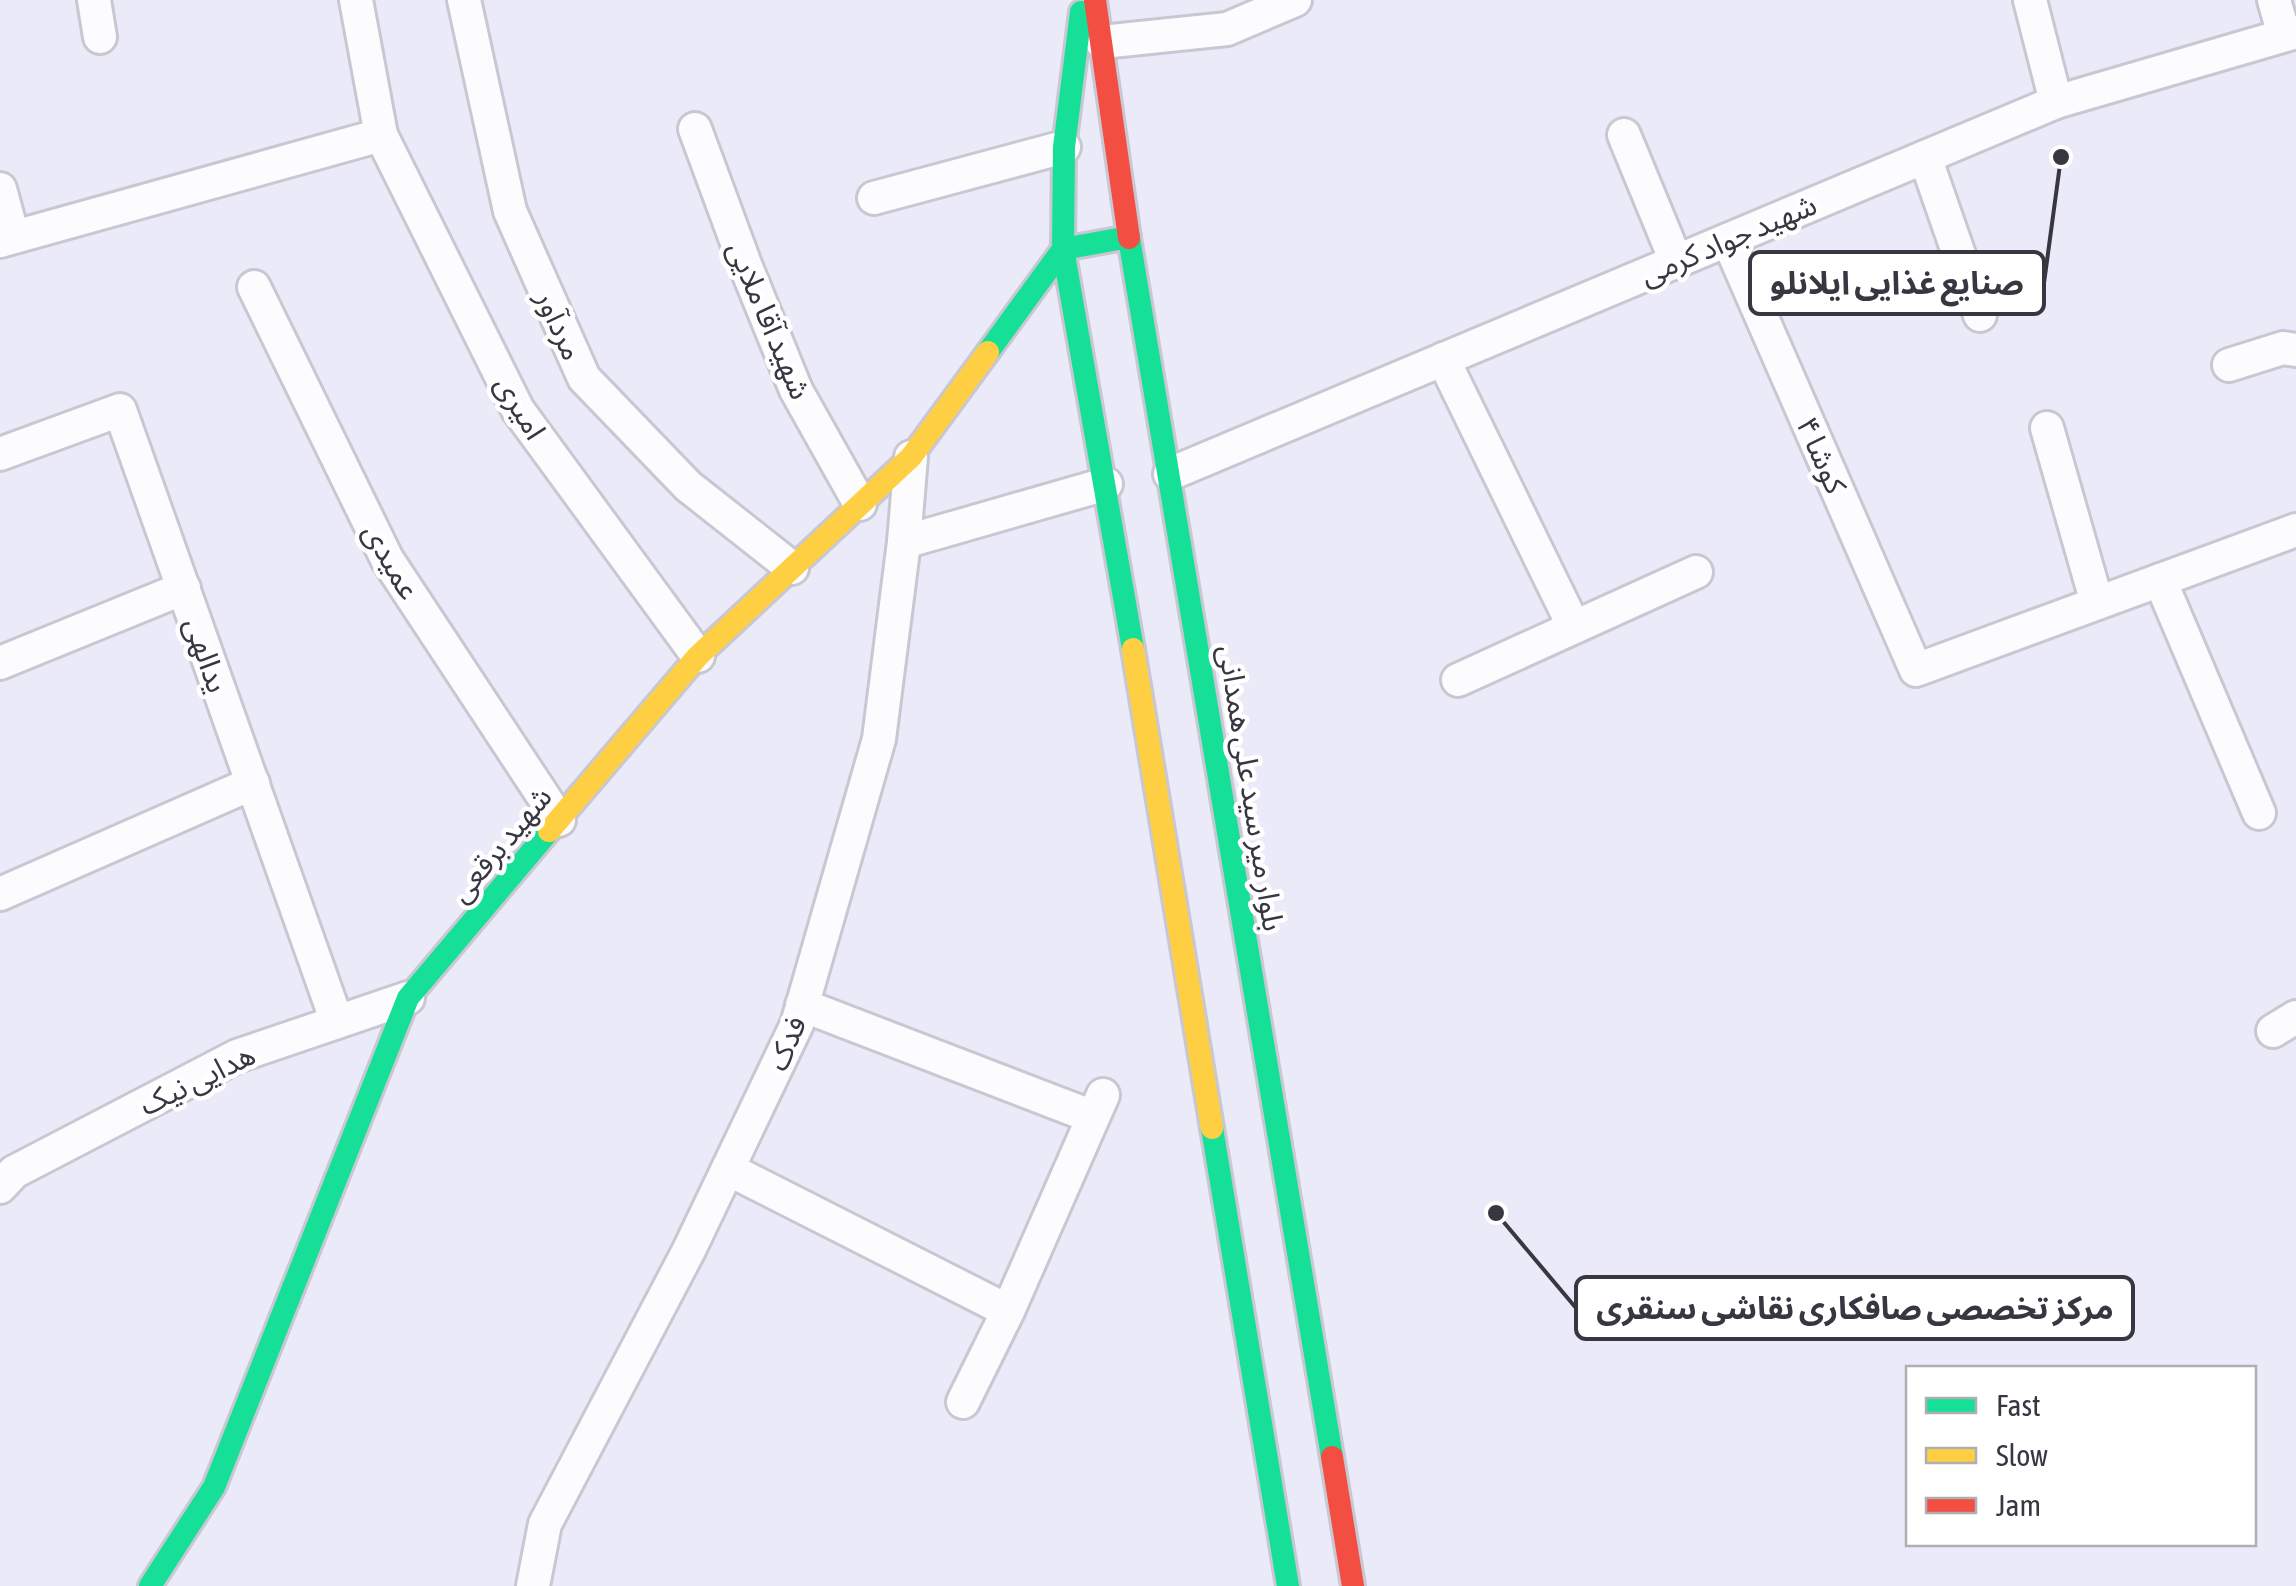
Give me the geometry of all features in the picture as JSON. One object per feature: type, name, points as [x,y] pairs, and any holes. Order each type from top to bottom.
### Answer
[{"type":"main road","points":[[1083,0],[1064,147],[1064,249],[1172,835],[1288,1586]]},
{"type":"main road","name":"بلوار میر سید علی همدانی","points":[[1095,0],[1129,237],[1170,474],[1220,826],[1353,1586]]},
{"type":"main road","points":[[1064,249],[1129,237]]},
{"type":"main road","name":"شهید برقعی","points":[[150,1586],[214,1487],[408,998],[698,656],[911,457],[1064,249]]},
{"type":"street","points":[[94,0],[100,36]]},
{"type":"street","name":"امیری","points":[[356,0],[381,135],[518,410],[698,656]]},
{"type":"street","name":"مردآور","points":[[464,0],[510,211],[584,378],[688,486],[792,568]]},
{"type":"street","points":[[1102,42],[1227,29],[1295,0]]},
{"type":"street","points":[[2030,0],[2056,102]]},
{"type":"street","points":[[2274,0],[2290,34]]},
{"type":"street","name":"شهید جواد کرمی","points":[[1170,474],[2056,102],[2290,34]]},
{"type":"street","name":"شهید آقا ملایی","points":[[695,130],[796,390],[860,504]]},
{"type":"street","points":[[0,189],[7,239],[381,135]]},
{"type":"street","points":[[1624,135],[1676,261]]},
{"type":"street","points":[[874,198],[1064,147]]},
{"type":"street","points":[[1924,157],[1980,315]]},
{"type":"street","name":"کوشا ۴","points":[[1728,240],[1916,670],[2097,604]]},
{"type":"street","name":"عمیدی","points":[[254,287],[387,559],[559,820]]},
{"type":"street","points":[[2228,365],[2284,348],[2296,350]]},
{"type":"street","points":[[1443,359],[1574,627]]},
{"type":"street","name":"یدالهی","points":[[0,454],[120,410],[337,1022]]},
{"type":"street","points":[[2047,428],[2097,604],[2296,530]]},
{"type":"street","name":"فدک","points":[[532,1586],[545,1524],[690,1250],[797,1024],[879,739],[911,457]]},
{"type":"street","points":[[904,542],[1106,484]]},
{"type":"street","points":[[1458,680],[1696,572]]},
{"type":"street","points":[[2160,580],[2259,813]]},
{"type":"street","points":[[0,663],[184,588]]},
{"type":"street","points":[[0,894],[253,783]]},
{"type":"street","name":"هدایی نیک","points":[[0,1188],[14,1172],[237,1056],[408,998]]},
{"type":"street","points":[[802,1005],[1098,1106],[1008,1311],[963,1402]]},
{"type":"street","points":[[728,1169],[1008,1311]]},
{"type":"traffic: fast","points":[[1081,12],[1064,147],[1063,249],[1133,649]]},
{"type":"traffic: fast","points":[[988,352],[1063,249],[1129,237]]},
{"type":"traffic: fast","points":[[1129,238],[1332,1457]]},
{"type":"traffic: fast","points":[[150,1586],[214,1487],[408,998],[549,831]]},
{"type":"traffic: fast","points":[[1212,1128],[1288,1586]]},
{"type":"traffic: slow","points":[[549,831],[698,656],[911,457],[988,352]]},
{"type":"traffic: slow","points":[[1133,649],[1212,1128]]},
{"type":"traffic: jam","points":[[1095,0],[1129,238]]},
{"type":"traffic: jam","points":[[1332,1457],[1353,1586]]},
{"type":"place","name":"صنایع غذایی ایلانلو","points":[[2061,157]]},
{"type":"place","name":"مرکز تخصصی صافکاری نقاشی سنقری","points":[[1496,1213]]}]
